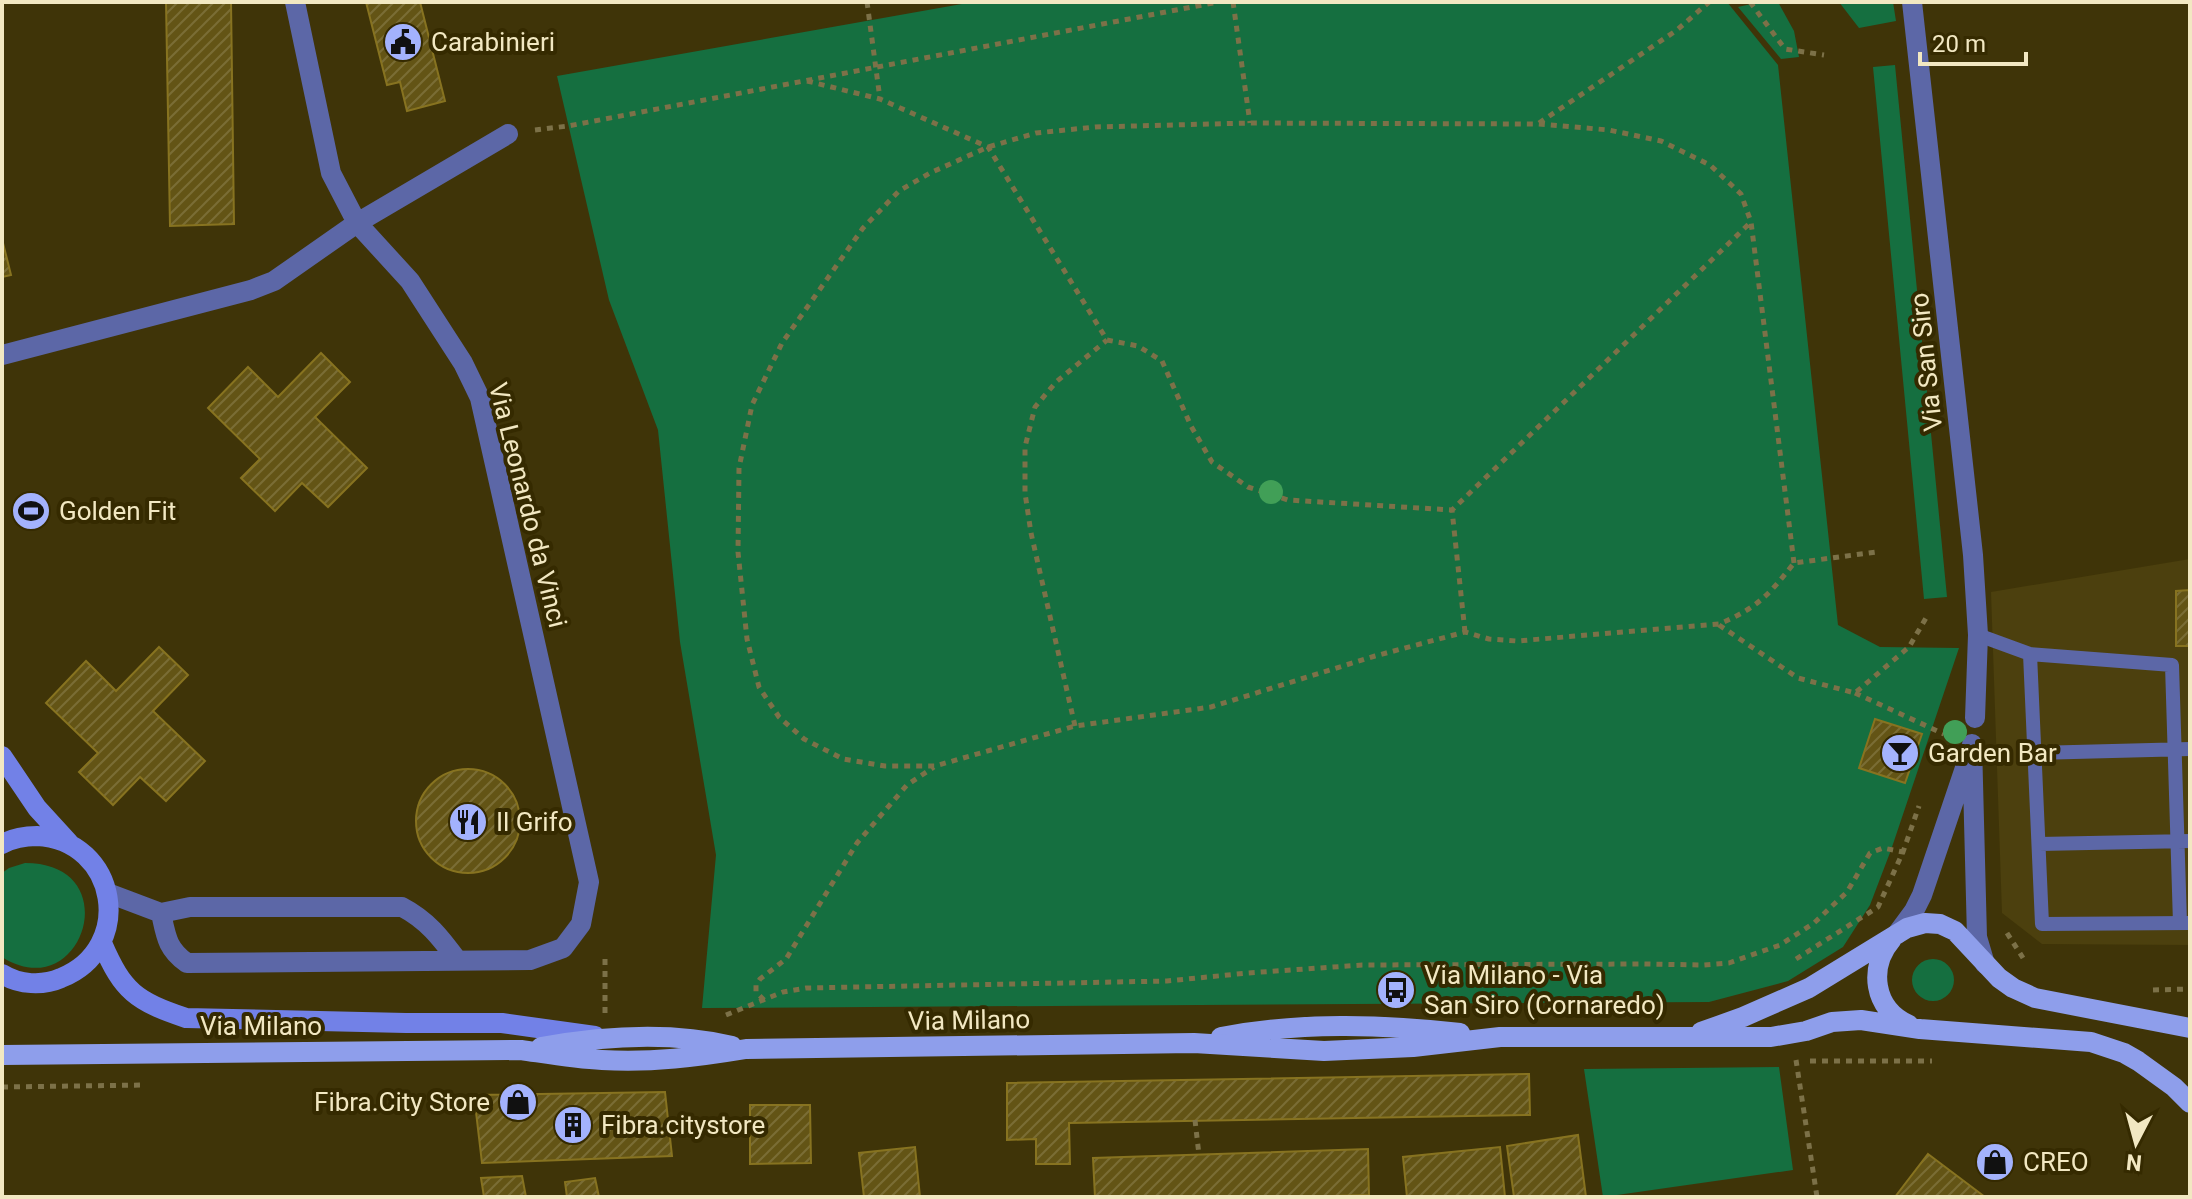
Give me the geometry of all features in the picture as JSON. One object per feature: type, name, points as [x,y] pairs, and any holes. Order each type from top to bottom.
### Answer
[{"type":"main road","points":[[1681,1037],[1707,1031],[1809,988],[1897,934],[1925,923],[1940,924],[1959,935],[2006,983],[2035,998],[2190,1028]]},
{"type":"main road","points":[[1897,934],[1881,955],[1876,973],[1878,989],[1892,1014],[1904,1024],[1920,1029]]},
{"type":"main road","name":"Via Milano","points":[[2,1055],[521,1050],[603,1060],[659,1060],[746,1049],[1194,1043],[1261,1030],[1354,1025],[1500,1037],[1771,1037],[1850,1020],[1920,1029],[2091,1042],[2138,1061],[2190,1103]]},
{"type":"main road","name":"Via Milano","points":[[521,1050],[579,1040],[606,1027],[746,1049]]},
{"type":"street","name":"Via Leonardo da Vinci","points":[[161,913],[166,938],[174,954],[187,963],[530,960],[563,948],[581,924],[589,882],[480,398],[463,363],[410,281],[357,223],[331,173],[295,2]]},
{"type":"street","name":"Via San Siro","points":[[1912,2],[1973,555],[1978,635],[1975,718]]},
{"type":"street","points":[[2,355],[251,290],[274,281],[357,223],[508,134]]},
{"type":"street","points":[[1897,934],[1922,895],[1972,744],[1977,937],[1985,964]]},
{"type":"street","points":[[2,756],[37,808],[98,869],[108,893],[109,919],[102,943],[90,960],[73,973],[53,981],[32,983],[2,974]]},
{"type":"street","points":[[2,844],[29,836],[49,837],[69,843]]},
{"type":"street","points":[[108,893],[161,913],[190,907],[402,907],[419,915],[457,960]]},
{"type":"street","points":[[102,943],[114,971],[132,993],[158,1008],[186,1018],[606,1027]]},
{"type":"lane","points":[[1978,635],[2030,654],[2172,665],[2174,749],[2184,842],[2185,923],[2042,924],[2030,654]]},
{"type":"lane","points":[[2035,753],[2190,749]]},
{"type":"lane","points":[[2039,844],[2184,842]]},
{"type":"lane","points":[[2,989],[32,983]]},
{"type":"path","points":[[867,2],[880,99]]},
{"type":"path","points":[[508,134],[568,126],[1218,2]]},
{"type":"path","points":[[1233,2],[1250,123]]},
{"type":"path","points":[[1538,124],[1677,30],[1709,2]]},
{"type":"path","points":[[1750,2],[1785,49],[1824,55]]},
{"type":"path","points":[[807,81],[880,99],[988,147],[1107,340],[1138,346],[1162,361],[1191,426],[1212,462],[1248,487],[1288,500],[1452,510],[1751,222]]},
{"type":"path","points":[[1794,563],[1751,222],[1741,194],[1710,165],[1661,141],[1609,130],[1538,124],[1250,123],[1095,127],[1036,133],[988,147],[899,191],[863,228],[782,343],[752,405],[739,468],[738,552],[747,639],[759,687],[779,717],[804,739],[843,759],[885,766],[935,766],[1075,726],[1211,707],[1375,656],[1465,632],[1489,639],[1517,641],[1719,624],[1744,613],[1771,592],[1794,563],[1876,552]]},
{"type":"path","points":[[1075,726],[1031,533],[1025,493],[1025,447],[1035,407],[1056,382],[1107,340]]},
{"type":"path","points":[[1452,510],[1465,632]]},
{"type":"path","points":[[1855,693],[1909,647],[1926,618]]},
{"type":"path","points":[[1719,624],[1798,678],[1855,693],[1944,734],[1949,720]]},
{"type":"path","points":[[764,1000],[756,992],[756,985],[786,959],[857,843],[907,785],[935,766]]},
{"type":"path","points":[[1809,988],[1793,961],[1878,907],[1903,852],[1924,793]]},
{"type":"path","points":[[721,1017],[783,992],[806,988],[1167,981],[1362,965],[1729,963],[1780,945],[1814,923],[1847,892],[1870,853],[1883,848],[1903,852]]},
{"type":"path","points":[[2004,927],[2029,968]]},
{"type":"path","points":[[605,958],[606,1027]]},
{"type":"path","points":[[2149,990],[2190,989]]},
{"type":"path","points":[[1796,1060],[1817,1197]]},
{"type":"path","points":[[1195,1120],[1199,1155]]},
{"type":"shaded area","points":[[2190,559],[2190,945],[2042,944],[2002,913],[1991,592]]},
{"type":"green space","points":[[973,2],[1727,2],[1778,65],[1838,625],[1880,647],[1959,648],[1870,905],[1843,947],[1788,981],[1709,1002],[702,1008],[716,855],[680,642],[658,430],[609,300],[557,76]]},
{"type":"green space","points":[[1778,2],[1794,31],[1799,57],[1781,59],[1738,7]]},
{"type":"green space","points":[[1839,2],[1893,2],[1896,21],[1859,28]]},
{"type":"green space","points":[[1895,65],[1947,597],[1924,599],[1873,67]]},
{"type":"green space","points":[[25,863],[57,869],[77,885],[85,906],[82,929],[72,950],[54,964],[30,968],[2,957],[2,873]]},
{"type":"green space","points":[[1933,959],[1948,965],[1954,980],[1948,995],[1933,1001],[1918,995],[1912,980],[1918,965]]},
{"type":"green space","points":[[1779,1067],[1793,1170],[1603,1197],[1584,1069]]},
{"type":"building","points":[[166,2],[231,2],[234,224],[170,226]]},
{"type":"building","name":"Carabinieri","points":[[366,2],[420,2],[445,101],[407,111],[400,82],[387,85]]},
{"type":"building","points":[[2,239],[11,275],[2,277]]},
{"type":"building","points":[[321,353],[350,382],[315,417],[367,468],[328,507],[302,483],[275,511],[241,478],[260,459],[208,408],[248,367],[278,397]]},
{"type":"building","points":[[2190,590],[2190,646],[2176,646],[2176,591]]},
{"type":"building","points":[[159,647],[188,675],[153,711],[205,761],[166,801],[140,777],[113,805],[79,772],[98,753],[46,703],[86,661],[116,691]]},
{"type":"building","points":[[1875,719],[1922,734],[1905,783],[1859,768]]},
{"type":"building","name":"Il Grifo","points":[[468,769],[488,773],[505,784],[516,801],[520,821],[516,841],[505,858],[488,869],[468,873],[448,869],[431,858],[420,841],[416,821],[420,801],[431,784],[448,773]]},
{"type":"building","points":[[1529,1074],[1530,1115],[1069,1123],[1070,1164],[1036,1164],[1036,1139],[1007,1140],[1007,1083]]},
{"type":"building","name":"Fibra.citystore","points":[[665,1092],[672,1156],[482,1163],[474,1095]]},
{"type":"building","points":[[750,1105],[810,1105],[811,1163],[750,1164]]},
{"type":"building","points":[[1578,1135],[1586,1197],[1514,1197],[1507,1146]]},
{"type":"building","points":[[915,1147],[920,1197],[864,1197],[859,1153]]},
{"type":"building","points":[[1500,1147],[1505,1197],[1407,1197],[1403,1157]]},
{"type":"building","points":[[1368,1149],[1369,1195],[1095,1197],[1093,1158]]},
{"type":"building","points":[[1928,1154],[1985,1197],[1895,1197]]},
{"type":"building","points":[[522,1176],[526,1197],[484,1197],[481,1178]]},
{"type":"building","points":[[595,1178],[599,1197],[567,1197],[565,1182]]},
{"type":"place","name":"Carabinieri","points":[[403,42]]},
{"type":"place","name":"Golden Fit","points":[[31,511]]},
{"type":"place","name":"Garden Bar","points":[[1900,753]]},
{"type":"place","name":"Il Grifo","points":[[468,822]]},
{"type":"place","name":"Via Milano - Via San Siro (Cornaredo)","points":[[1396,990]]},
{"type":"place","name":"Fibra.City Store","points":[[518,1102]]},
{"type":"place","name":"Fibra.citystore","points":[[573,1125]]},
{"type":"place","name":"CREO","points":[[1995,1162]]}]
